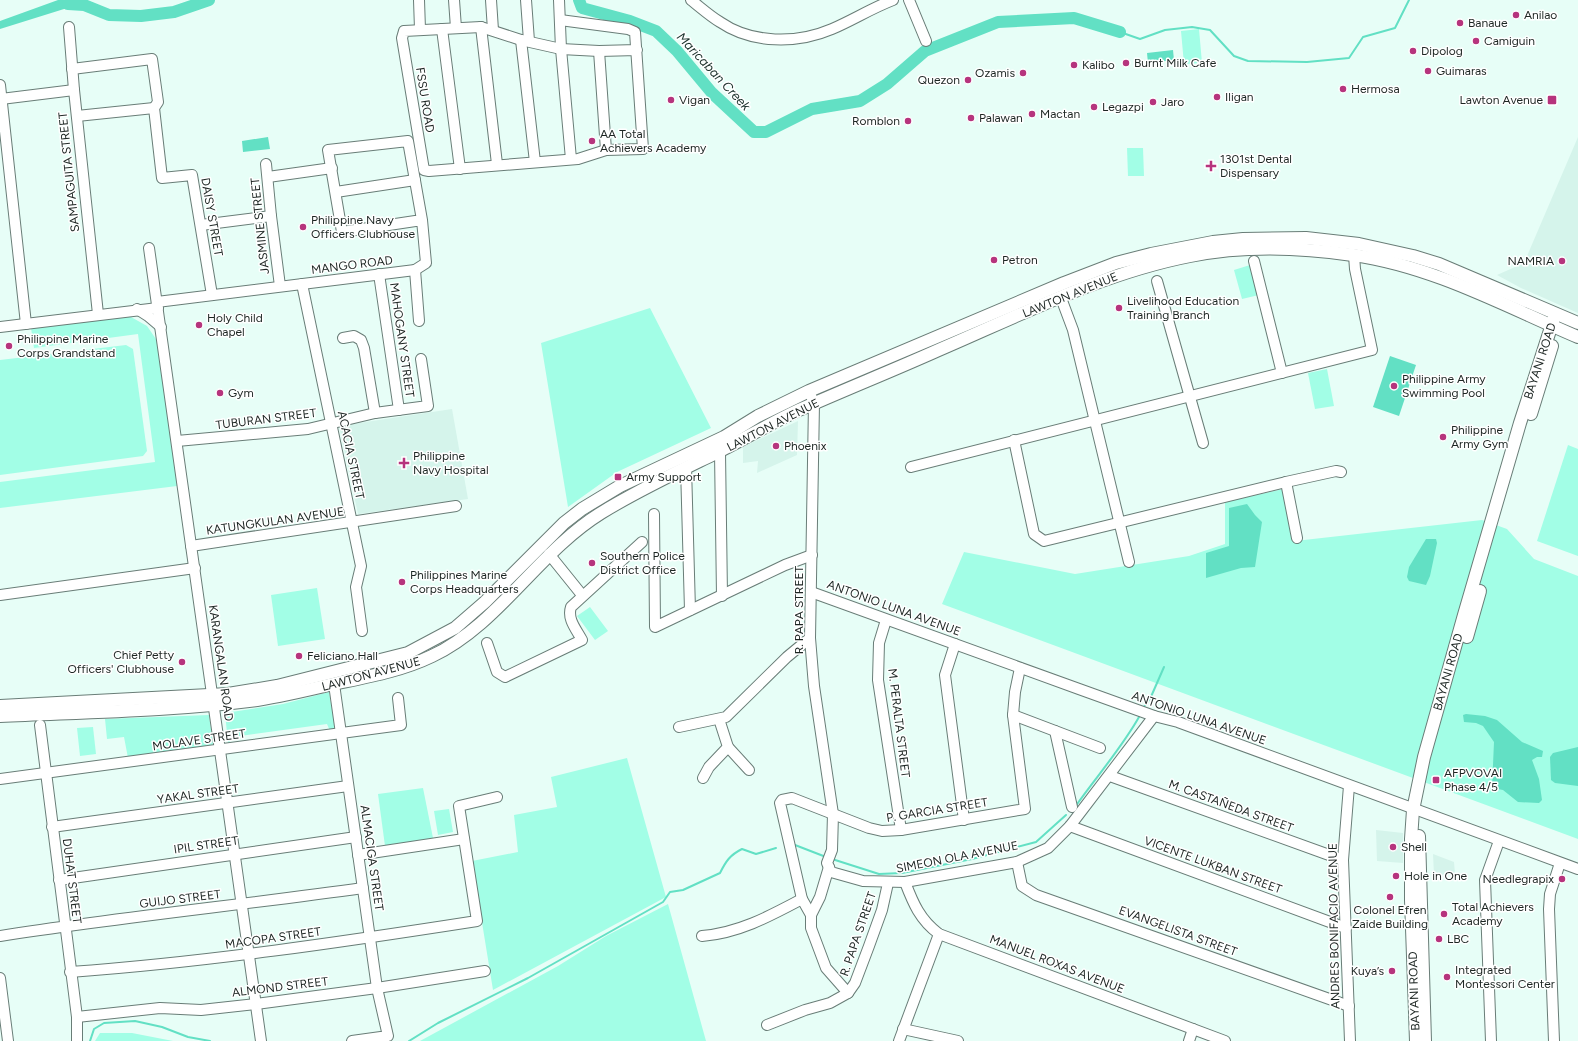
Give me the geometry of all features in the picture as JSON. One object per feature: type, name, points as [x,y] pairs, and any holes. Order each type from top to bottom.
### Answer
[{"type":"main road","name":"LAWTON AVENUE","points":[[0,706],[212,700],[228,694],[292,683],[408,653],[432,642],[455,628],[549,538],[582,509],[620,486],[724,437],[758,416],[809,391],[1058,286],[1116,263],[1151,254],[1220,241],[1266,238],[1306,238],[1359,244],[1407,255],[1460,272],[1557,321],[1578,337]]},
{"type":"main road","name":"LAWTON AVENUE","points":[[0,716],[279,696],[412,664],[446,649],[465,636],[494,611],[568,536],[604,511],[686,467],[720,452],[762,428],[814,403],[1061,298],[1120,274],[1186,256],[1244,248],[1268,248],[1354,255],[1388,262],[1439,276],[1534,317],[1578,323]]},
{"type":"main road","points":[[1534,317],[1546,351],[1564,340],[1578,337]]},
{"type":"main road","name":"BAYANI ROAD","points":[[1416,1041],[1410,839],[1417,811],[1424,757],[1546,351],[1557,321]]},
{"type":"main road","name":"BAYANI ROAD","points":[[1417,811],[1425,1041]]},
{"type":"street","points":[[419,0],[420,29],[481,28],[561,49],[599,51],[637,50]]},
{"type":"street","points":[[454,0],[456,28]]},
{"type":"street","points":[[491,0],[493,30]]},
{"type":"street","points":[[526,0],[525,40],[534,162]]},
{"type":"street","points":[[559,0],[561,49],[571,159]]},
{"type":"street","points":[[691,0],[721,23],[745,34],[765,39],[781,40],[811,36],[831,30],[893,0]]},
{"type":"street","points":[[909,0],[926,41]]},
{"type":"street","points":[[442,29],[460,168],[578,159],[606,150],[643,149],[635,32],[560,20]]},
{"type":"street","name":"SAMPAGUITA STREET","points":[[69,27],[76,116],[98,314]]},
{"type":"street","points":[[481,28],[497,164]]},
{"type":"street","name":"FSSU ROAD","points":[[420,29],[408,30],[403,33],[402,38],[423,168],[426,171],[460,168]]},
{"type":"street","points":[[599,51],[606,150]]},
{"type":"street","name":"DAISY STREET","points":[[72,69],[152,60],[158,102],[154,108],[162,178],[192,175],[212,294]]},
{"type":"street","points":[[0,85],[26,324]]},
{"type":"street","points":[[1,99],[74,90]]},
{"type":"street","points":[[76,116],[154,108]]},
{"type":"street","points":[[419,321],[415,270],[426,263],[422,220],[408,141],[328,150],[342,232],[422,220]]},
{"type":"street","name":"JASMINE STREET","points":[[266,164],[280,286]]},
{"type":"street","points":[[268,177],[332,168]]},
{"type":"street","points":[[336,192],[415,180]]},
{"type":"street","points":[[201,225],[271,216]]},
{"type":"street","name":"KARANGALAN ROAD","points":[[150,248],[260,1041]]},
{"type":"street","points":[[911,467],[1372,350],[1355,269],[1354,255]]},
{"type":"street","points":[[1254,261],[1282,373]]},
{"type":"street","name":"MANGO ROAD","points":[[0,327],[137,309],[212,294],[415,270]]},
{"type":"street","name":"MAHOGANY STREET","points":[[379,274],[399,410]]},
{"type":"street","points":[[1157,281],[1202,443]]},
{"type":"street","name":"ACACIA STREET","points":[[302,284],[361,566],[356,587],[362,631]]},
{"type":"street","points":[[1061,298],[1073,330],[1129,562]]},
{"type":"street","points":[[137,309],[154,320],[161,327]]},
{"type":"street","points":[[343,338],[354,336],[361,340],[364,348],[375,414]]},
{"type":"street","name":"TUBURAN STREET","points":[[177,441],[308,429],[375,414],[428,406],[421,360]]},
{"type":"street","points":[[809,391],[814,403]]},
{"type":"street","name":"R. PAPA STREET","points":[[811,915],[820,897],[832,850],[833,814],[814,686],[810,638],[814,403]]},
{"type":"street","points":[[1014,440],[1034,534],[1039,539],[1044,541],[1286,482],[1336,471],[1340,472]]},
{"type":"street","points":[[720,452],[722,596]]},
{"type":"street","points":[[686,467],[690,610]]},
{"type":"street","points":[[1286,482],[1297,538]]},
{"type":"street","name":"KATUNGKULAN AVENUE","points":[[192,546],[456,506]]},
{"type":"street","points":[[654,514],[655,627],[785,565],[812,555]]},
{"type":"street","points":[[487,642],[497,672],[505,677],[582,640],[571,622],[569,612],[572,607],[582,595],[642,542]]},
{"type":"street","points":[[549,554],[582,595]]},
{"type":"street","points":[[0,595],[195,568]]},
{"type":"street","name":"ANTONIO LUNA AVENUE","points":[[810,592],[1154,716],[1178,722],[1578,869]]},
{"type":"street","name":"M. PERALTA STREET","points":[[886,620],[879,643],[878,680],[901,830]]},
{"type":"street","points":[[679,727],[726,717],[787,657],[810,638]]},
{"type":"street","points":[[955,644],[945,675],[964,820]]},
{"type":"street","name":"P. GARCIA STREET","points":[[848,993],[826,968],[811,928],[811,915],[802,899],[780,803],[782,800],[792,798],[846,820],[882,831],[901,830],[1025,809],[1013,715],[1015,692],[1020,668]]},
{"type":"street","name":"ALMACIGA STREET","points":[[334,684],[377,988],[388,1036],[352,1041]]},
{"type":"street","name":"MOLAVE STREET","points":[[0,779],[401,726],[398,698]]},
{"type":"street","points":[[1013,715],[1100,748]]},
{"type":"street","name":"SIMEON OLA AVENUE","points":[[828,865],[831,872],[851,878],[888,883],[905,882],[1016,862],[1048,848],[1070,826],[1110,776],[1154,716]]},
{"type":"street","points":[[719,719],[728,747],[749,770]]},
{"type":"street","name":"DUHAT STREET","points":[[40,725],[70,972],[77,1017],[77,1041]]},
{"type":"street","points":[[1055,731],[1072,808]]},
{"type":"street","points":[[703,778],[709,767],[728,747]]},
{"type":"street","name":"M. CASTAÑEDA STREET","points":[[1110,776],[1343,860]]},
{"type":"street","name":"YAKAL STREET","points":[[52,827],[348,786]]},
{"type":"street","name":"ANDRES BONIFACIO AVENUE","points":[[1349,786],[1343,860],[1350,1041]]},
{"type":"street","points":[[358,855],[464,839],[459,806],[497,797]]},
{"type":"street","name":"VICENTE LUKBAN STREET","points":[[1070,826],[1346,928]]},
{"type":"street","name":"IPIL STREET","points":[[60,880],[356,837]]},
{"type":"street","name":"MACOPA STREET","points":[[70,972],[150,966],[248,955],[477,921],[464,839]]},
{"type":"street","points":[[1491,1041],[1485,880],[1499,841]]},
{"type":"street","name":"EVANGELISTA STREET","points":[[1016,862],[1022,886],[1036,895],[1349,1006]]},
{"type":"street","points":[[1554,1041],[1549,909],[1550,894],[1560,863]]},
{"type":"street","name":"MANUEL ROXAS AVENUE","points":[[905,882],[916,912],[927,925],[939,934],[1225,1041]]},
{"type":"street","name":"R. PAPA STREET","points":[[848,993],[855,983],[869,946],[882,910],[888,883]]},
{"type":"street","name":"GUIJO STREET","points":[[0,936],[65,926],[241,905],[363,888]]},
{"type":"street","points":[[702,936],[722,935],[756,922],[802,899]]},
{"type":"street","points":[[899,1041],[939,934]]},
{"type":"street","name":"ALMOND STREET","points":[[77,1017],[160,1008],[202,1010],[256,1004],[377,988],[485,971]]},
{"type":"street","points":[[0,978],[8,1041]]},
{"type":"street","points":[[767,1024],[830,1003],[848,993]]},
{"type":"street","points":[[903,1029],[958,1041]]},
{"type":"street","points":[[1189,1041],[1193,1029]]},
{"type":"shaded area","points":[[58,0],[86,0],[82,10],[64,9],[0,29],[0,21]]},
{"type":"shaded area","points":[[1199,29],[1202,63],[1184,64],[1181,31]]},
{"type":"shaded area","points":[[1173,50],[1174,60],[1148,63],[1147,53]]},
{"type":"shaded area","points":[[268,137],[270,149],[243,152],[242,141]]},
{"type":"shaded area","points":[[1578,137],[1578,313],[1521,288],[1497,275],[1524,263]]},
{"type":"shaded area","points":[[1127,148],[1143,148],[1144,176],[1128,176]]},
{"type":"shaded area","points":[[1250,265],[1259,295],[1242,299],[1234,270]]},
{"type":"shaded area","points":[[650,308],[711,428],[617,472],[568,507],[541,343]]},
{"type":"shaded area","points":[[131,317],[147,326],[158,342],[177,486],[0,508],[0,482],[155,462],[138,334],[34,348],[31,328],[100,318]]},
{"type":"shaded area","points":[[126,345],[133,349],[147,451],[143,456],[0,475],[0,360]]},
{"type":"shaded area","name":"Philippine Army Swimming Pool","points":[[1390,356],[1416,365],[1399,416],[1373,407]]},
{"type":"shaded area","points":[[1327,369],[1334,406],[1315,409],[1308,373]]},
{"type":"shaded area","name":"Philippine Navy Hospital","points":[[452,409],[468,499],[358,514],[339,426]]},
{"type":"shaded area","points":[[798,421],[797,455],[757,473],[758,461],[743,463],[743,447]]},
{"type":"shaded area","points":[[1568,445],[1578,449],[1578,556],[1537,541]]},
{"type":"shaded area","points":[[1283,489],[1295,541],[1482,520],[1507,529],[1534,559],[1578,576],[1578,839],[942,604],[964,552],[1075,574],[1189,556],[1225,544],[1225,502]]},
{"type":"shaded area","points":[[1247,504],[1262,522],[1255,567],[1241,568],[1206,578],[1206,553],[1229,546],[1229,508]]},
{"type":"shaded area","points":[[1426,539],[1436,539],[1437,543],[1430,576],[1426,585],[1409,581],[1407,577],[1409,567]]},
{"type":"shaded area","points":[[317,588],[325,639],[278,646],[271,595]]},
{"type":"shaded area","points":[[590,607],[608,631],[595,640],[577,616]]},
{"type":"shaded area","points":[[329,692],[335,726],[332,731],[330,731],[327,724],[233,737],[228,744],[225,713],[283,704]]},
{"type":"shaded area","points":[[209,715],[213,743],[211,748],[128,758],[124,737],[107,739],[105,719]]},
{"type":"shaded area","points":[[1463,715],[1485,716],[1497,720],[1522,742],[1543,751],[1542,757],[1537,757],[1532,760],[1539,779],[1542,800],[1539,803],[1518,802],[1503,790],[1492,788],[1494,742],[1483,726],[1476,723],[1464,722]]},
{"type":"shaded area","points":[[93,727],[96,754],[80,756],[77,728]]},
{"type":"shaded area","points":[[1578,747],[1578,786],[1555,783],[1551,780],[1550,757],[1553,753]]},
{"type":"shaded area","points":[[627,758],[666,897],[493,990],[472,861],[518,852],[514,815],[557,807],[551,777]]},
{"type":"shaded area","points":[[423,788],[433,838],[385,846],[378,794]]},
{"type":"shaded area","points":[[449,809],[453,832],[438,835],[434,811]]},
{"type":"shaded area","points":[[1376,830],[1403,833],[1403,863],[1377,861]]},
{"type":"shaded area","points":[[1433,854],[1454,862],[1455,874],[1434,875]]},
{"type":"shaded area","points":[[668,904],[706,1041],[420,1041],[558,966],[606,936]]},
{"type":"shaded area","points":[[100,1033],[132,1033],[173,1041],[95,1041]]},
{"type":"waterway","name":"Maricaban Creek","points":[[68,4],[84,5],[109,15],[141,16],[174,12],[209,0]]},
{"type":"waterway","name":"Maricaban Creek","points":[[579,0],[582,8],[630,21],[656,31],[677,51],[712,93],[754,132],[766,132],[812,109],[860,101],[887,84],[925,51],[998,22],[1074,18],[1120,32]]},
{"type":"waterway","name":"Maricaban Creek","points":[[1120,32],[1140,39],[1165,30],[1192,27],[1210,30],[1234,56],[1248,61],[1307,62],[1349,58],[1363,37],[1395,28],[1409,0]]},
{"type":"waterway","points":[[1143,708],[1150,699],[1164,667]]},
{"type":"waterway","points":[[1075,807],[1116,752],[1139,717]]},
{"type":"waterway","points":[[832,859],[879,874],[902,873],[972,859],[1036,842],[1066,815]]},
{"type":"waterway","points":[[795,845],[826,857]]},
{"type":"waterway","points":[[409,1041],[438,1023],[528,978],[663,902],[670,892],[683,890],[720,873],[729,859],[742,849],[756,854],[776,848]]},
{"type":"waterway","points":[[90,1041],[94,1029],[104,1023],[135,1021],[162,1027],[188,1037],[210,1041]]},
{"type":"place","name":"Anilao","points":[[1516,15]]},
{"type":"place","name":"Banaue","points":[[1460,23]]},
{"type":"place","name":"Camiguin","points":[[1476,41]]},
{"type":"place","name":"Dipolog","points":[[1413,51]]},
{"type":"place","name":"Burnt Milk Cafe","points":[[1126,63]]},
{"type":"place","name":"Kalibo","points":[[1074,65]]},
{"type":"place","name":"Guimaras","points":[[1428,71]]},
{"type":"place","name":"Ozamis","points":[[1023,73]]},
{"type":"place","name":"Quezon","points":[[968,80]]},
{"type":"place","name":"Hermosa","points":[[1343,89]]},
{"type":"place","name":"Iligan","points":[[1217,97]]},
{"type":"place","name":"Vigan","points":[[671,100]]},
{"type":"place","name":"Lawton Avenue","points":[[1552,100]]},
{"type":"place","name":"Jaro","points":[[1153,102]]},
{"type":"place","name":"Legazpi","points":[[1094,107]]},
{"type":"place","name":"Mactan","points":[[1032,114]]},
{"type":"place","name":"Palawan","points":[[971,118]]},
{"type":"place","name":"Romblon","points":[[908,121]]},
{"type":"place","name":"AA Total Achievers Academy","points":[[592,141]]},
{"type":"place","name":"1301st Dental Dispensary","points":[[1211,166]]},
{"type":"place","name":"Philippine Navy Officers Clubhouse","points":[[303,227]]},
{"type":"place","name":"Petron","points":[[994,260]]},
{"type":"place","name":"NAMRIA","points":[[1562,261]]},
{"type":"place","name":"Livelihood Education Training Branch","points":[[1119,308]]},
{"type":"place","name":"Holy Child Chapel","points":[[199,325]]},
{"type":"place","name":"Philippine Marine Corps Grandstand","points":[[9,346]]},
{"type":"place","name":"Philippine Army Swimming Pool","points":[[1394,386]]},
{"type":"place","name":"Gym","points":[[220,393]]},
{"type":"place","name":"Philippine Army Gym","points":[[1443,437]]},
{"type":"place","name":"Phoenix","points":[[776,446]]},
{"type":"place","name":"Philippine Navy Hospital","points":[[404,463]]},
{"type":"place","name":"Army Support","points":[[618,477]]},
{"type":"place","name":"Southern Police District Office","points":[[592,563]]},
{"type":"place","name":"Philippines Marine Corps Headquarters","points":[[402,582]]},
{"type":"place","name":"Feliciano Hall","points":[[299,656]]},
{"type":"place","name":"Chief Petty Officers' Clubhouse","points":[[182,662]]},
{"type":"place","name":"AFPVOVAI Phase 4/5","points":[[1436,780]]},
{"type":"place","name":"Shell","points":[[1393,847]]},
{"type":"place","name":"Hole in One","points":[[1396,876]]},
{"type":"place","name":"Needlegrapix","points":[[1562,879]]},
{"type":"place","name":"Colonel Efren Zaide Building","points":[[1390,897]]},
{"type":"place","name":"Total Achievers Academy","points":[[1444,914]]},
{"type":"place","name":"LBC","points":[[1439,939]]},
{"type":"place","name":"Kuya’s","points":[[1392,971]]},
{"type":"place","name":"Integrated Montessori Center","points":[[1447,977]]}]
